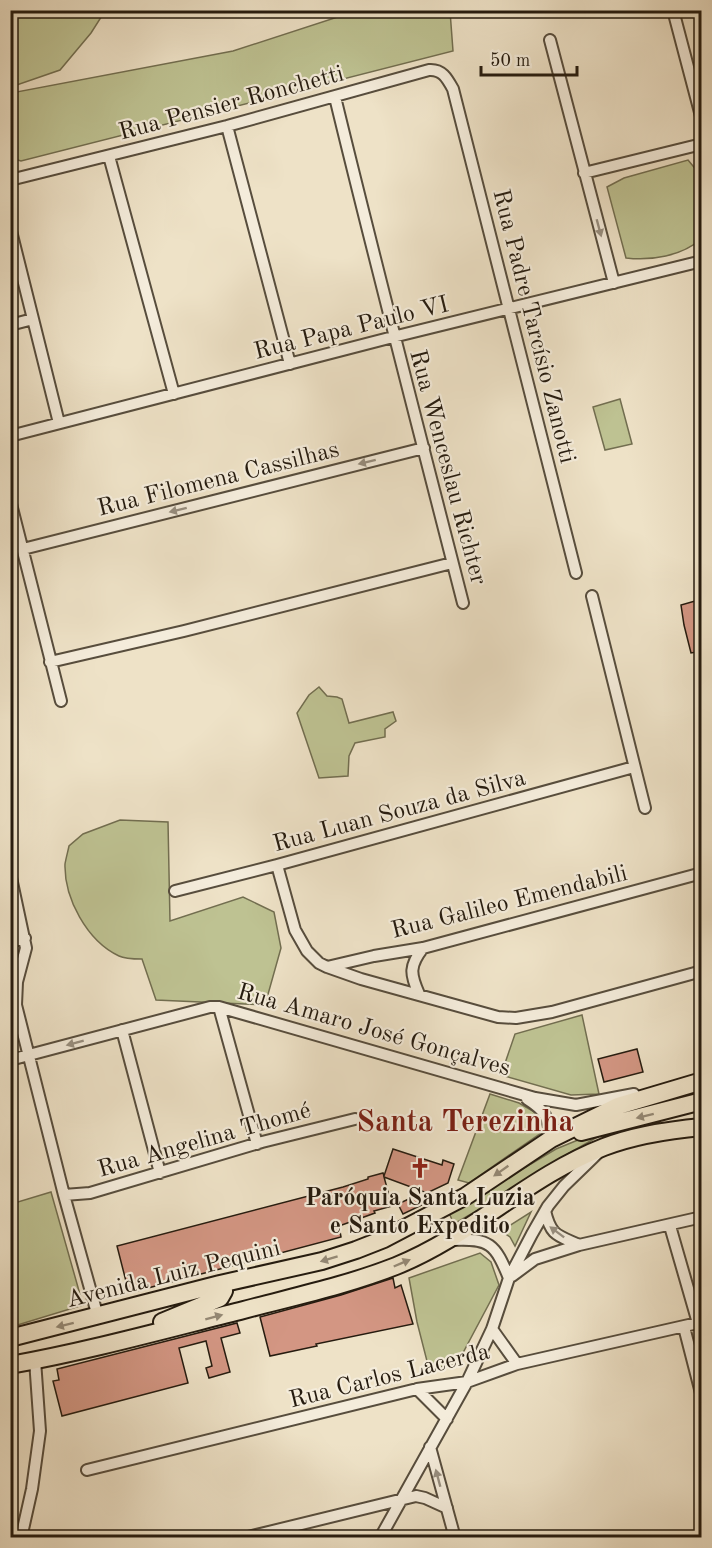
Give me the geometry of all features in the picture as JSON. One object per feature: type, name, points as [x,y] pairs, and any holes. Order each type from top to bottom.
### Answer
[{"type":"main road","name":"Avenida Luiz Pequini","points":[[10,1338],[220,1284],[322,1262],[384,1239],[466,1196],[551,1139],[618,1106],[700,1081]]},
{"type":"main road","points":[[551,1139],[702,1101]]},
{"type":"main road","points":[[10,1365],[114,1343],[324,1290],[396,1266],[451,1240],[526,1190],[604,1147],[702,1119]]},
{"type":"main road","points":[[665,1130],[702,1127]]},
{"type":"main road","points":[[114,1343],[220,1298],[224,1293],[220,1284]]},
{"type":"street","points":[[673,10],[702,120]]},
{"type":"street","points":[[550,40],[614,283]]},
{"type":"street","name":"Rua Pensier Ronchetti","points":[[10,180],[227,126],[434,70],[447,77],[453,88]]},
{"type":"street","name":"Rua Padre Tarcísio Zanotti","points":[[453,88],[576,573]]},
{"type":"street","name":"Rua Wenceslau Richter","points":[[335,97],[393,337],[463,603]]},
{"type":"street","points":[[227,126],[290,364]]},
{"type":"street","points":[[584,173],[702,144]]},
{"type":"street","points":[[109,156],[174,394]]},
{"type":"street","points":[[10,227],[59,423]]},
{"type":"street","name":"Rua Papa Paulo VI","points":[[10,436],[393,337],[702,261]]},
{"type":"street","points":[[10,325],[33,319]]},
{"type":"street","name":"Rua Filomena Cassilhas","points":[[23,549],[424,448]]},
{"type":"street","points":[[10,500],[61,701]]},
{"type":"street","points":[[50,662],[184,631],[452,563]]},
{"type":"street","points":[[592,596],[645,808]]},
{"type":"street","name":"Rua Luan Souza da Silva","points":[[175,891],[634,767]]},
{"type":"street","points":[[277,865],[295,930],[307,951],[327,967],[498,1017],[516,1018],[552,1012],[702,971]]},
{"type":"street","points":[[10,873],[26,948],[16,982],[15,995],[64,1195],[98,1317]]},
{"type":"street","name":"Rua Galileo Emendabili","points":[[327,967],[423,948],[702,873]]},
{"type":"street","points":[[10,942],[25,938]]},
{"type":"street","points":[[419,994],[412,971],[416,958],[423,948]]},
{"type":"street","name":"Rua Amaro José Gonçalves","points":[[10,1060],[210,1007],[219,1007],[535,1098],[576,1105],[700,1081]]},
{"type":"street","points":[[219,1007],[257,1144]]},
{"type":"street","points":[[122,1030],[160,1173]]},
{"type":"street","name":"Rua Amaro José Gonçalves","points":[[517,1092],[543,1110],[549,1122],[551,1139]]},
{"type":"street","name":"Rua Angelina Thomé","points":[[64,1195],[90,1193],[257,1144],[356,1119]]},
{"type":"street","points":[[380,1538],[467,1382],[492,1329],[509,1278],[546,1211],[564,1186],[604,1147]]},
{"type":"street","points":[[546,1211],[549,1227],[555,1233],[579,1245]]},
{"type":"street","points":[[509,1278],[535,1259],[579,1245],[702,1217]]},
{"type":"street","points":[[670,1226],[700,1323]]},
{"type":"street","points":[[451,1240],[473,1239],[492,1247],[509,1278]]},
{"type":"street","name":"Rua Carlos Lacerda","points":[[87,1470],[417,1389],[467,1382],[517,1364],[700,1323]]},
{"type":"street","points":[[684,1327],[702,1397]]},
{"type":"street","points":[[492,1329],[517,1364]]},
{"type":"street","points":[[21,1538],[32,1489],[40,1431],[35,1360]]},
{"type":"street","points":[[417,1389],[447,1419]]},
{"type":"street","points":[[430,1447],[455,1538]]},
{"type":"street","points":[[244,1538],[416,1496],[447,1508]]},
{"type":"green space","points":[[10,11],[105,11],[91,33],[60,70],[11,87]]},
{"type":"green space","points":[[356,11],[450,11],[453,51],[21,161],[11,158],[11,93],[233,51]]},
{"type":"green space","points":[[688,160],[698,172],[701,182],[701,239],[685,250],[666,256],[646,259],[626,258],[607,187],[624,178]]},
{"type":"green space","points":[[620,399],[632,444],[605,450],[593,407]]},
{"type":"green space","points":[[319,687],[327,696],[342,699],[349,723],[393,712],[396,721],[385,729],[385,737],[355,743],[349,756],[348,776],[319,778],[297,713],[309,695]]},
{"type":"green space","points":[[120,820],[168,822],[170,921],[243,897],[274,912],[281,948],[265,1005],[156,1000],[142,959],[119,956],[107,949],[88,929],[73,904],[69,891],[65,864],[69,846],[83,834]]},
{"type":"green space","points":[[582,1015],[599,1094],[571,1095],[501,1075],[515,1034]]},
{"type":"green space","points":[[490,1094],[519,1103],[538,1114],[541,1133],[469,1183],[458,1180]]},
{"type":"green space","points":[[632,1123],[599,1136],[454,1224],[449,1213],[556,1149],[595,1133]]},
{"type":"green space","points":[[51,1192],[83,1305],[11,1327],[11,1198],[18,1202]]},
{"type":"green space","points":[[531,1212],[515,1246],[510,1237],[501,1231]]},
{"type":"green space","points":[[480,1253],[491,1262],[499,1285],[457,1364],[429,1369],[409,1278]]},
{"type":"building","points":[[702,599],[702,651],[691,653],[681,605]]},
{"type":"building","points":[[637,1049],[643,1072],[604,1082],[598,1059]]},
{"type":"building","points":[[393,1149],[442,1165],[443,1160],[454,1164],[448,1183],[427,1193],[384,1177],[392,1206],[339,1226],[341,1237],[129,1293],[117,1246],[343,1187],[383,1173],[384,1176]]},
{"type":"building","points":[[419,1194],[424,1204],[403,1214],[398,1204]]},
{"type":"building","points":[[393,1278],[395,1288],[401,1285],[413,1324],[270,1356],[260,1317]]},
{"type":"building","points":[[237,1323],[240,1333],[221,1338],[230,1372],[209,1378],[206,1368],[212,1366],[206,1341],[179,1348],[188,1383],[62,1416],[53,1381],[59,1380],[57,1369]]},
{"type":"place","name":"Paróquia Santa Luzia e Santo Expedito","points":[[420,1168]]},
{"type":"district","name":"Santa Terezinha","points":[[465,1121]]}]
